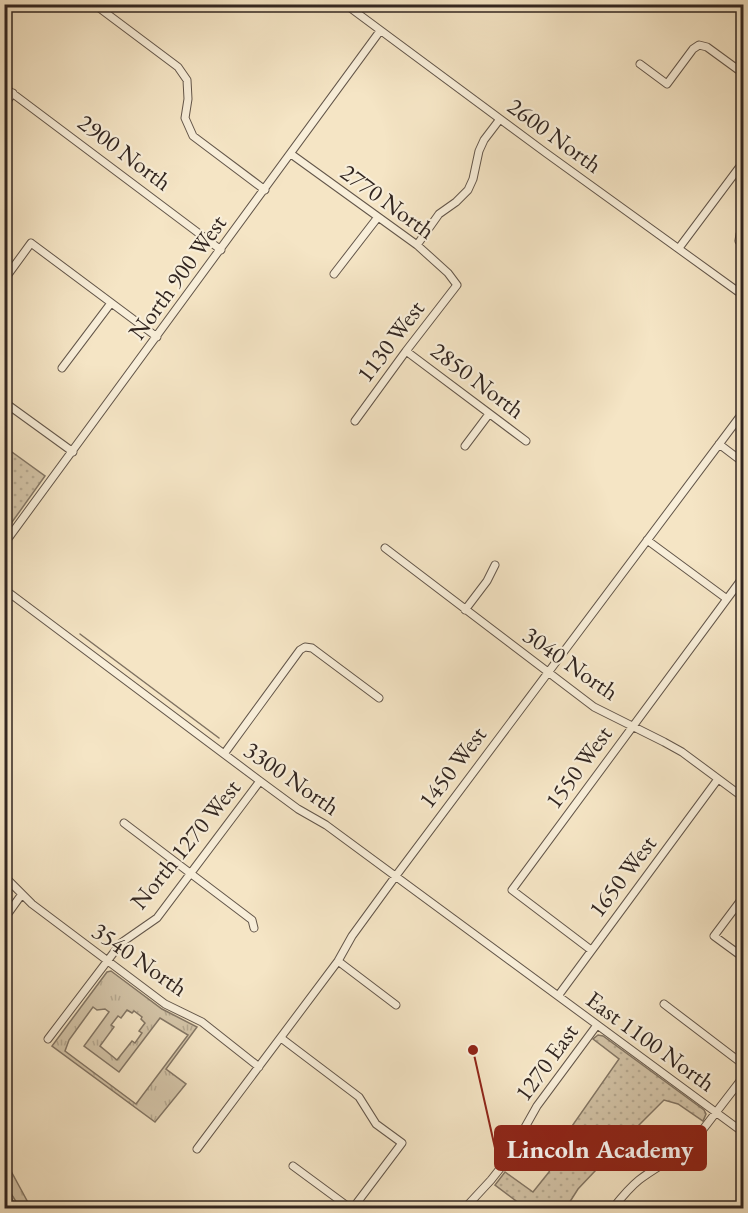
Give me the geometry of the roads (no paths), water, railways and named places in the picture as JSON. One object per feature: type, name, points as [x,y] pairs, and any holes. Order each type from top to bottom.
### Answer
[{"type":"street","points":[[94,4],[178,66],[187,80],[188,99],[185,118],[193,136],[265,190]]},
{"type":"street","name":"2600 North","points":[[345,4],[744,296]]},
{"type":"street","name":"North 900 West","points":[[4,544],[380,31]]},
{"type":"street","points":[[640,64],[667,84],[693,49],[699,45],[707,47],[744,74]]},
{"type":"street","name":"2900 North","points":[[4,87],[221,250]]},
{"type":"street","points":[[4,105],[13,93]]},
{"type":"street","points":[[417,245],[439,214],[468,190],[473,180],[479,151],[484,140],[500,119]]},
{"type":"street","name":"2770 North","points":[[291,154],[417,245],[448,273],[457,285]]},
{"type":"street","points":[[679,248],[744,161]]},
{"type":"street","points":[[334,274],[378,218]]},
{"type":"street","points":[[744,231],[740,234],[739,241],[744,247]]},
{"type":"street","points":[[4,280],[31,243],[157,337]]},
{"type":"street","name":"1130 West","points":[[355,421],[457,285]]},
{"type":"street","points":[[62,368],[111,303]]},
{"type":"street","name":"2850 North","points":[[406,351],[526,441]]},
{"type":"street","points":[[4,402],[73,452]]},
{"type":"street","name":"1450 West","points":[[197,1149],[338,961],[352,936],[395,877],[744,411]]},
{"type":"street","points":[[465,446],[489,414]]},
{"type":"street","points":[[719,444],[744,463]]},
{"type":"street","points":[[647,540],[727,599]]},
{"type":"street","name":"3040 North","points":[[385,548],[594,707],[682,752],[744,798]]},
{"type":"street","points":[[465,610],[487,581],[495,565]]},
{"type":"street","name":"1550 West","points":[[591,950],[512,890],[741,580]]},
{"type":"street","name":"3300 North","points":[[4,589],[298,810],[326,825],[561,999]]},
{"type":"street","points":[[224,754],[305,647],[312,648],[379,698]]},
{"type":"street","name":"1650 West","points":[[561,999],[591,950],[718,779]]},
{"type":"street","name":"North 1270 West","points":[[48,1039],[121,943],[157,918],[260,781]]},
{"type":"street","points":[[124,823],[252,920],[254,928]]},
{"type":"street","name":"3540 North","points":[[4,876],[32,904],[165,1004],[202,1022],[259,1067]]},
{"type":"street","points":[[4,919],[22,894]]},
{"type":"street","points":[[744,896],[714,936],[744,958]]},
{"type":"street","points":[[338,961],[396,1005]]},
{"type":"street","name":"East 1100 North","points":[[561,999],[744,1133]]},
{"type":"street","points":[[664,1004],[744,1065]]},
{"type":"street","name":"1270 East","points":[[465,1209],[506,1161],[537,1106],[597,1025]]},
{"type":"street","points":[[280,1038],[358,1098],[376,1124],[402,1143],[351,1209],[293,1166]]},
{"type":"street","points":[[613,1209],[640,1180],[685,1150],[694,1141],[744,1076]]},
{"type":"waterway","points":[[80,634],[219,738]]},
{"type":"place","name":"Lincoln Academy","points":[[473,1050]]}]
